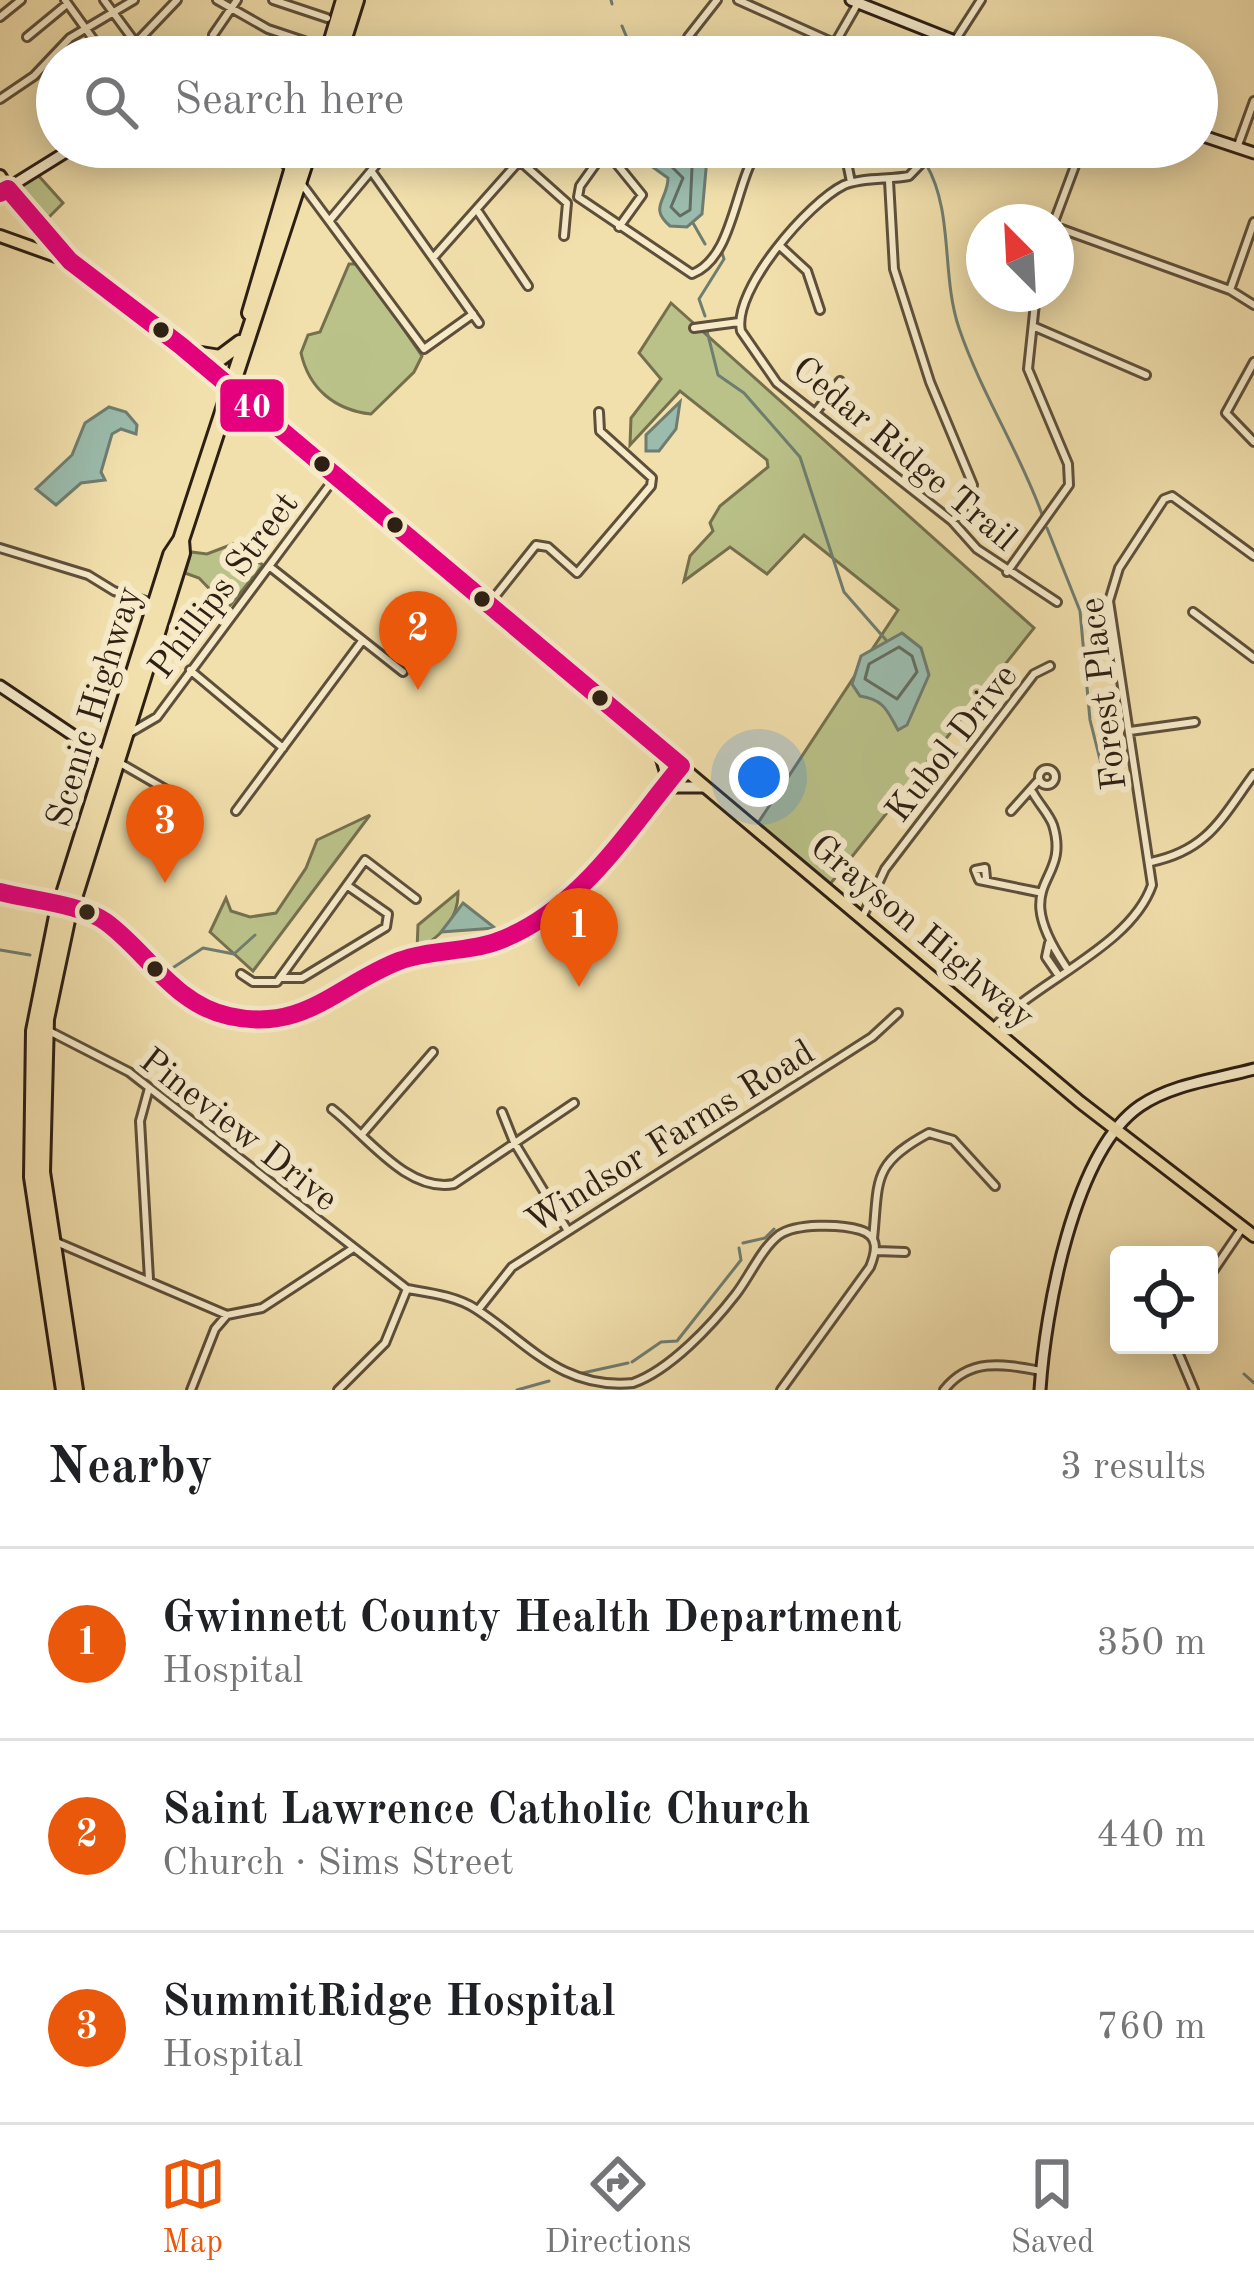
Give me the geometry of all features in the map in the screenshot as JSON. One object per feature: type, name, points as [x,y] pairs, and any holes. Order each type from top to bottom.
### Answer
[{"type":"highway","points":[[332,36],[344,0]]},
{"type":"highway","points":[[336,36],[335,29],[356,0]]},
{"type":"highway","name":"Scenic Highway","points":[[296,176],[297,168]]},
{"type":"highway","name":"Scenic Highway","points":[[75,1390],[30,1148],[31,1060],[41,982],[160,606],[182,553],[181,539],[247,332],[252,293],[300,168]]},
{"type":"highway","points":[[189,352],[220,358],[247,332]]},
{"type":"highway","points":[[214,432],[238,411],[264,415]]},
{"type":"highway","name":"Scenic Highway","points":[[112,761],[134,709],[160,606]]},
{"type":"highway","name":"Scenic Highway","points":[[64,1390],[41,1155],[45,1022],[66,906]]},
{"type":"main road","points":[[0,176],[4,191],[70,262]]},
{"type":"main road","points":[[29,218],[35,248]]},
{"type":"main road","points":[[0,236],[70,262]]},
{"type":"main road","name":"Grayson Highway","points":[[70,262],[189,352],[1115,1131],[1254,1235]]},
{"type":"street","points":[[0,17],[21,0]]},
{"type":"street","points":[[104,0],[127,36]]},
{"type":"street","points":[[77,36],[134,0]]},
{"type":"street","points":[[143,36],[177,0]]},
{"type":"street","points":[[217,0],[287,36]]},
{"type":"street","points":[[213,35],[237,0]]},
{"type":"street","points":[[273,0],[345,36]]},
{"type":"street","points":[[689,36],[717,0]]},
{"type":"street","points":[[738,0],[818,36]]},
{"type":"street","points":[[958,36],[981,0]]},
{"type":"street","points":[[27,37],[66,2],[88,36]]},
{"type":"street","points":[[840,36],[855,2],[939,36]]},
{"type":"street","points":[[0,99],[36,74]]},
{"type":"street","points":[[1237,148],[1254,101]]},
{"type":"street","points":[[1218,141],[1254,153]]},
{"type":"street","points":[[4,191],[41,168]]},
{"type":"street","points":[[288,168],[424,349],[473,314]]},
{"type":"street","points":[[330,220],[375,168]]},
{"type":"street","points":[[433,258],[479,213],[514,168]]},
{"type":"street","points":[[528,168],[567,203],[564,236]]},
{"type":"street","points":[[593,168],[577,194],[692,274],[701,270],[732,227],[746,168]]},
{"type":"street","points":[[619,227],[642,195],[620,168]]},
{"type":"street","points":[[848,168],[850,182]]},
{"type":"street","points":[[694,328],[739,322],[745,298],[815,201],[850,182],[890,180],[909,176],[917,168]]},
{"type":"street","points":[[1062,204],[1075,168]]},
{"type":"street","points":[[372,172],[479,323]]},
{"type":"street","points":[[890,180],[894,269],[929,382],[973,484],[964,509],[952,521]]},
{"type":"street","points":[[479,213],[528,286]]},
{"type":"street","points":[[1230,290],[1254,222]]},
{"type":"street","points":[[1074,231],[1230,290],[1254,305]]},
{"type":"street","points":[[781,247],[807,271],[820,310]]},
{"type":"street","points":[[1006,572],[1069,485],[1067,460],[1028,369],[1035,312]]},
{"type":"street","name":"Cedar Ridge Trail","points":[[739,322],[751,352],[777,383],[952,521],[1006,572],[1058,602]]},
{"type":"street","points":[[1034,326],[1146,375]]},
{"type":"street","points":[[1254,362],[1226,413],[1254,442]]},
{"type":"street","points":[[815,413],[840,382]]},
{"type":"street","points":[[489,604],[536,545],[548,547],[577,573],[651,486],[650,475],[600,431],[599,412]]},
{"type":"street","name":"Phillips Street","points":[[125,736],[148,723],[337,476]]},
{"type":"street","name":"Forest Place","points":[[993,1028],[1057,973],[1106,941],[1145,904],[1152,885],[1110,586],[1164,499],[1184,502],[1254,556]]},
{"type":"street","points":[[0,548],[88,575],[114,591],[160,606]]},
{"type":"street","points":[[269,566],[403,672]]},
{"type":"street","points":[[1193,612],[1254,658]]},
{"type":"street","points":[[236,811],[362,640]]},
{"type":"street","name":"Kubol Drive","points":[[862,918],[885,869],[1034,674],[1050,665]]},
{"type":"street","points":[[190,670],[283,748]]},
{"type":"street","points":[[0,686],[112,761],[191,804]]},
{"type":"street","name":"Phillips Street","points":[[134,709],[148,723]]},
{"type":"street","points":[[1130,731],[1195,722]]},
{"type":"street","points":[[657,745],[668,782]]},
{"type":"street","points":[[0,892],[66,906],[116,927],[167,982],[204,1006],[249,1018],[292,1016],[323,1005],[399,961],[493,943],[538,924],[574,895],[681,766]]},
{"type":"street","points":[[1150,862],[1184,855],[1204,842],[1254,774]]},
{"type":"street","points":[[1011,811],[1033,794],[1037,782]]},
{"type":"street","points":[[658,794],[678,784],[709,789]]},
{"type":"street","points":[[1033,794],[1052,819],[1056,839],[1055,857],[1038,892],[1038,917],[1066,967]]},
{"type":"street","points":[[281,978],[365,860],[416,898]]},
{"type":"street","points":[[986,878],[1038,892]]},
{"type":"street","points":[[241,974],[265,984],[302,978],[386,927],[388,914],[348,886]]},
{"type":"street","points":[[1049,943],[1046,957],[1057,973]]},
{"type":"street","name":"Windsor Farms Road","points":[[478,1310],[500,1278],[872,1037],[898,1012]]},
{"type":"street","name":"Pineview Drive","points":[[45,1022],[58,1037],[149,1088],[406,1289]]},
{"type":"street","points":[[43,1050],[58,1037]]},
{"type":"street","points":[[363,1133],[434,1052]]},
{"type":"street","points":[[1040,1390],[1052,1301],[1078,1206],[1115,1131],[1133,1111],[1162,1094],[1254,1069]]},
{"type":"street","points":[[149,1088],[140,1121],[149,1279]]},
{"type":"street","points":[[332,1108],[422,1185],[436,1187],[454,1184],[574,1103]]},
{"type":"street","points":[[502,1112],[514,1142],[568,1231]]},
{"type":"street","points":[[877,1251],[873,1239],[879,1173],[893,1156],[929,1133],[953,1140],[995,1186]]},
{"type":"street","points":[[1218,1264],[1243,1227]]},
{"type":"street","points":[[338,1390],[385,1343],[406,1289],[456,1299],[478,1310],[562,1381],[618,1388],[647,1376],[701,1332],[780,1234],[798,1228],[846,1228],[873,1239]]},
{"type":"street","points":[[46,1241],[149,1279],[227,1315],[262,1308],[352,1250]]},
{"type":"street","points":[[877,1251],[905,1252]]},
{"type":"street","points":[[781,1390],[877,1251]]},
{"type":"street","points":[[191,1390],[215,1329],[227,1315]]},
{"type":"street","points":[[1179,1354],[1194,1390]]},
{"type":"street","points":[[944,1390],[968,1368],[1000,1364],[1041,1371]]},
{"type":"green space","points":[[37,174],[63,203],[43,223],[21,197],[23,185]]},
{"type":"green space","points":[[349,264],[359,264],[422,356],[414,372],[371,414],[346,408],[326,396],[310,377],[301,353],[308,335],[320,332]]},
{"type":"green space","points":[[671,303],[1034,628],[827,888],[756,826],[898,610],[804,535],[767,574],[730,547],[684,581],[690,556],[713,531],[710,523],[720,506],[768,467],[767,460],[680,391],[630,445],[631,418],[661,379],[639,353]]},
{"type":"green space","points":[[233,544],[263,565],[228,608],[199,578],[185,573],[191,552],[207,554]]},
{"type":"green space","points":[[370,815],[253,971],[210,932],[226,898],[231,911],[250,917],[276,913],[306,868],[317,840]]},
{"type":"green space","points":[[458,892],[446,927],[417,950],[418,925]]},
{"type":"water","points":[[654,168],[706,168],[702,214],[687,227],[670,226],[660,214],[668,178]]},
{"type":"water","points":[[680,402],[676,429],[659,451],[646,451],[646,435]]},
{"type":"water","points":[[109,407],[126,412],[137,425],[136,434],[121,429],[112,434],[101,472],[105,480],[81,483],[56,505],[36,489],[72,455],[85,423]]},
{"type":"water","points":[[902,633],[921,648],[929,675],[907,725],[898,730],[884,707],[860,696],[852,684],[861,656]]},
{"type":"water","points":[[463,903],[495,928],[441,932]]},
{"type":"waterway","points":[[611,0],[612,4]]},
{"type":"waterway","points":[[622,26],[626,36]]},
{"type":"waterway","points":[[928,168],[940,202],[959,328],[1043,517]]},
{"type":"waterway","points":[[693,223],[705,244]]},
{"type":"waterway","points":[[705,316],[699,299],[724,259],[721,250]]},
{"type":"waterway","points":[[707,331],[718,375],[744,393],[800,457],[844,592],[886,640]]},
{"type":"waterway","points":[[1047,528],[1080,611],[1090,720],[1107,787]]},
{"type":"waterway","points":[[171,969],[203,948],[234,954],[255,935]]},
{"type":"waterway","points":[[0,950],[30,955]]},
{"type":"waterway","points":[[743,1243],[765,1238],[774,1229]]},
{"type":"waterway","points":[[632,1362],[661,1342],[677,1341],[741,1260],[739,1248]]},
{"type":"waterway","points":[[578,1374],[628,1363]]},
{"type":"waterway","points":[[1244,1374],[1254,1383]]},
{"type":"waterway","points":[[517,1390],[549,1381]]},
{"type":"transit line","name":"40","points":[[0,193],[8,189],[70,261],[180,345],[681,766],[600,867],[527,928],[486,945],[399,961],[319,1004],[278,1018],[255,1020],[210,1010],[177,989],[106,922],[69,907],[0,892]]},
{"type":"place","name":"Saint Lawrence Catholic Church","points":[[418,690]]},
{"type":"place","name":"SummitRidge Hospital","points":[[165,883]]},
{"type":"place","name":"Gwinnett County Health Department","points":[[579,987]]}]
